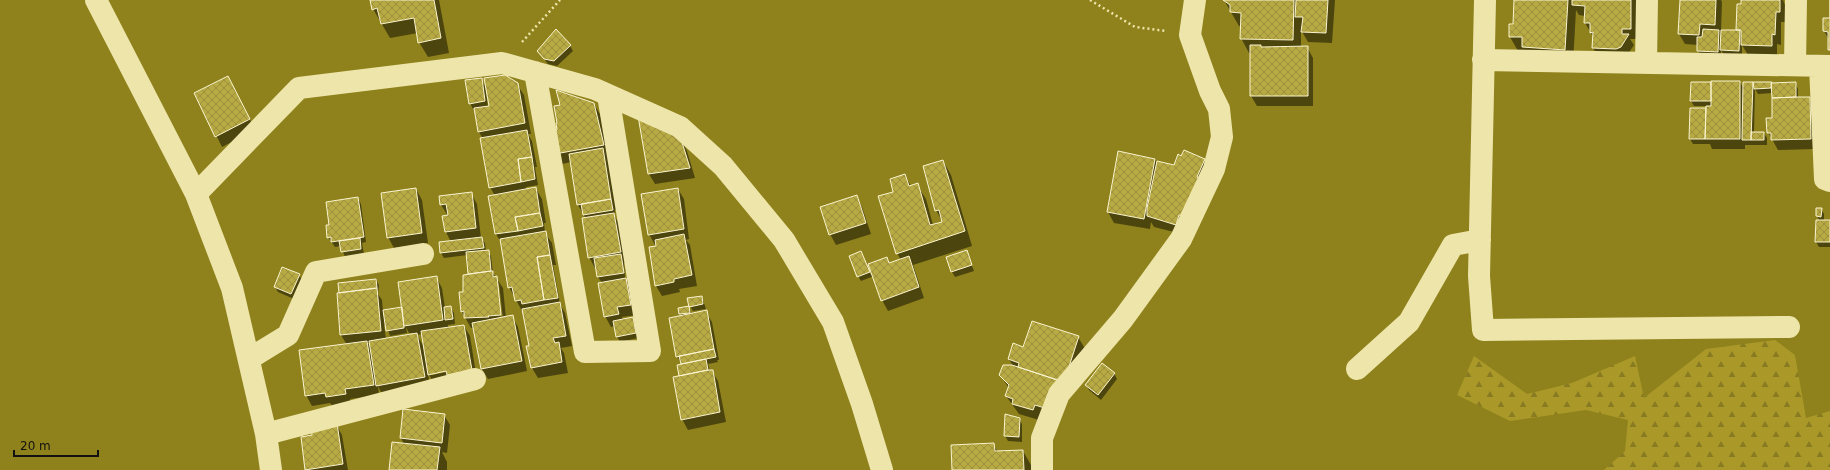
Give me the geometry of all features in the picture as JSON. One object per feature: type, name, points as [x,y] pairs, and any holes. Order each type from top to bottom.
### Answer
[{"type":"street","points":[[96,0],[196,194],[232,288],[266,434],[271,470]]},
{"type":"street","points":[[1042,470],[1042,438],[1059,394],[1123,319],[1181,239],[1214,169],[1222,137],[1219,109],[1210,91],[1190,35],[1195,0]]},
{"type":"street","points":[[1485,0],[1479,276],[1483,330],[1789,327]]},
{"type":"street","points":[[1646,63],[1647,0]]},
{"type":"street","points":[[1795,65],[1796,0]]},
{"type":"street","points":[[1483,60],[1825,66],[1825,179],[1830,181]]},
{"type":"street","points":[[196,194],[299,88],[502,63],[595,89],[680,127],[723,166],[784,240],[833,322],[862,404],[882,470]]},
{"type":"street","points":[[535,72],[585,352],[650,351],[608,95]]},
{"type":"street","points":[[1358,369],[1409,322],[1452,245],[1480,240]]},
{"type":"street","points":[[249,359],[288,335],[316,272],[423,254]]},
{"type":"street","points":[[266,434],[475,379]]},
{"type":"path","points":[[502,63],[560,0]]},
{"type":"path","points":[[1090,0],[1134,27],[1190,35]]},
{"type":"green space","points":[[1775,340],[1795,355],[1806,418],[1830,411],[1830,470],[1604,470],[1625,451],[1628,420],[1586,410],[1510,421],[1457,395],[1474,356],[1527,394],[1572,383],[1635,356],[1644,398],[1706,349]]},
{"type":"building","points":[[370,0],[434,0],[441,38],[418,43],[414,18],[381,24],[377,8],[372,10]]},
{"type":"building","points":[[1223,0],[1294,0],[1293,40],[1240,39],[1241,13],[1230,12],[1230,5]]},
{"type":"building","points":[[1296,0],[1328,0],[1326,33],[1301,32],[1303,17],[1295,17]]},
{"type":"building","points":[[1514,0],[1568,0],[1565,50],[1522,47],[1522,37],[1509,37],[1509,24],[1513,24]]},
{"type":"building","points":[[1572,0],[1631,0],[1631,29],[1622,29],[1622,34],[1629,34],[1621,47],[1616,49],[1592,48],[1593,32],[1590,33],[1590,23],[1584,23],[1585,6],[1572,5]]},
{"type":"building","points":[[1680,0],[1716,0],[1715,25],[1700,24],[1699,35],[1678,34]]},
{"type":"building","points":[[1741,0],[1780,0],[1780,12],[1776,12],[1775,35],[1772,34],[1772,46],[1741,45],[1741,30],[1736,30],[1737,4],[1741,4]]},
{"type":"building","points":[[1823,18],[1830,18],[1830,50],[1828,50],[1828,32],[1823,31]]},
{"type":"building","points":[[556,29],[571,45],[554,61],[544,59],[537,51]]},
{"type":"building","points":[[1703,29],[1719,30],[1718,52],[1697,51],[1697,37],[1702,37]]},
{"type":"building","points":[[1721,30],[1740,30],[1739,51],[1720,50]]},
{"type":"building","points":[[1250,45],[1261,45],[1261,47],[1308,46],[1308,96],[1250,96]]},
{"type":"building","points":[[505,75],[518,83],[525,123],[478,132],[474,108],[489,106],[484,78]]},
{"type":"building","points":[[228,76],[250,119],[215,137],[194,93]]},
{"type":"building","points":[[482,78],[485,101],[469,104],[465,80]]},
{"type":"building","points":[[1711,81],[1740,81],[1740,139],[1705,139],[1706,106],[1711,106]]},
{"type":"building","points":[[1691,82],[1711,82],[1711,101],[1690,101]]},
{"type":"building","points":[[1743,82],[1753,82],[1751,140],[1742,140]]},
{"type":"building","points":[[1753,82],[1772,82],[1771,88],[1754,89]]},
{"type":"building","points":[[1796,82],[1796,97],[1772,98],[1771,83]]},
{"type":"building","points":[[556,90],[594,103],[604,145],[555,154],[552,131],[557,130],[557,123],[554,106],[560,105]]},
{"type":"building","points":[[1810,97],[1811,139],[1771,140],[1771,133],[1767,133],[1766,118],[1772,118],[1772,98]]},
{"type":"building","points":[[1690,108],[1706,108],[1705,139],[1689,139]]},
{"type":"building","points":[[638,116],[681,139],[690,168],[648,174]]},
{"type":"building","points":[[527,130],[532,157],[518,159],[521,182],[489,188],[480,138]]},
{"type":"building","points":[[1751,132],[1764,132],[1764,140],[1751,140]]},
{"type":"building","points":[[603,148],[611,199],[577,205],[569,154]]},
{"type":"building","points":[[1184,150],[1205,159],[1197,177],[1202,179],[1183,217],[1179,215],[1176,225],[1147,216],[1147,208],[1157,161],[1174,165],[1178,154],[1181,156]]},
{"type":"building","points":[[1118,151],[1155,159],[1144,219],[1107,212]]},
{"type":"building","points":[[532,157],[535,179],[521,182],[518,159]]},
{"type":"building","points":[[943,160],[965,231],[896,254],[878,196],[893,192],[890,179],[905,174],[909,186],[918,183],[930,225],[942,222],[939,210],[935,211],[923,166]]},
{"type":"building","points":[[536,187],[540,213],[515,217],[518,231],[495,234],[488,196]]},
{"type":"building","points":[[416,188],[422,233],[387,238],[381,193]]},
{"type":"building","points":[[678,188],[684,229],[648,235],[641,194]]},
{"type":"building","points":[[472,192],[476,228],[445,232],[442,216],[448,215],[446,204],[440,205],[439,196]]},
{"type":"building","points":[[857,195],[866,223],[829,235],[820,207]]},
{"type":"building","points":[[358,197],[364,237],[331,242],[331,237],[327,238],[326,225],[329,225],[326,202]]},
{"type":"building","points":[[611,199],[613,210],[583,215],[581,204]]},
{"type":"building","points":[[1816,208],[1822,208],[1821,217],[1816,216]]},
{"type":"building","points":[[540,213],[543,226],[518,231],[515,217]]},
{"type":"building","points":[[614,213],[621,252],[588,258],[582,218]]},
{"type":"building","points":[[1816,220],[1830,220],[1830,242],[1815,242]]},
{"type":"building","points":[[546,231],[550,255],[537,257],[544,300],[522,304],[521,300],[515,301],[512,287],[508,288],[500,239]]},
{"type":"building","points":[[684,234],[692,275],[674,279],[674,282],[655,286],[649,247],[656,246],[655,240]]},
{"type":"building","points":[[482,237],[484,248],[440,253],[439,242]]},
{"type":"building","points":[[360,238],[361,249],[341,252],[339,241]]},
{"type":"building","points":[[489,250],[491,271],[468,274],[466,252]]},
{"type":"building","points":[[967,250],[972,265],[951,272],[946,257]]},
{"type":"building","points":[[861,251],[870,272],[857,277],[849,256]]},
{"type":"building","points":[[621,254],[624,273],[597,277],[594,258]]},
{"type":"building","points":[[550,255],[558,298],[544,300],[537,257]]},
{"type":"building","points":[[909,256],[919,287],[881,301],[868,264],[887,257],[889,263]]},
{"type":"building","points":[[282,267],[300,274],[291,294],[274,287]]},
{"type":"building","points":[[493,271],[493,277],[497,276],[501,315],[464,318],[464,311],[461,312],[459,292],[463,292],[463,275]]},
{"type":"building","points":[[437,276],[443,320],[404,326],[398,282]]},
{"type":"building","points":[[626,278],[631,305],[617,307],[619,314],[604,317],[598,283]]},
{"type":"building","points":[[376,279],[377,288],[339,293],[338,283]]},
{"type":"building","points":[[377,288],[381,331],[340,335],[337,293]]},
{"type":"building","points":[[702,296],[703,304],[689,307],[687,298]]},
{"type":"building","points":[[560,302],[566,336],[553,338],[555,343],[559,342],[562,362],[531,368],[526,346],[529,346],[522,309]]},
{"type":"building","points":[[451,306],[453,319],[445,320],[444,307]]},
{"type":"building","points":[[689,306],[690,313],[679,314],[678,308]]},
{"type":"building","points":[[402,307],[404,328],[386,331],[383,310]]},
{"type":"building","points":[[707,310],[714,349],[676,357],[669,318]]},
{"type":"building","points":[[513,315],[522,361],[481,369],[472,323]]},
{"type":"building","points":[[633,317],[636,333],[616,337],[613,321]]},
{"type":"building","points":[[1032,321],[1079,336],[1064,382],[1018,367],[1019,363],[1008,359],[1013,343],[1023,347]]},
{"type":"building","points":[[464,325],[472,370],[447,375],[446,371],[428,375],[421,331]]},
{"type":"building","points":[[417,333],[425,377],[376,386],[369,341]]},
{"type":"building","points":[[367,341],[374,385],[345,389],[346,394],[326,397],[325,393],[305,396],[299,350]]},
{"type":"building","points":[[714,349],[716,357],[681,364],[679,356]]},
{"type":"building","points":[[706,359],[708,370],[679,376],[677,365]]},
{"type":"building","points":[[1102,363],[1115,373],[1098,395],[1085,385]]},
{"type":"building","points":[[1003,365],[1012,365],[1060,381],[1051,410],[1035,405],[1033,410],[1012,404],[1013,399],[1005,396],[1009,385],[999,375]]},
{"type":"building","points":[[713,370],[720,412],[681,420],[673,377]]},
{"type":"building","points":[[403,409],[445,414],[442,443],[400,438]]},
{"type":"building","points":[[1005,414],[1020,418],[1019,437],[1004,436]]},
{"type":"building","points":[[337,423],[343,464],[305,470],[301,437],[312,435],[311,427]]},
{"type":"building","points":[[392,442],[440,447],[437,470],[389,470]]},
{"type":"building","points":[[994,443],[995,451],[1023,450],[1024,470],[952,470],[951,445]]}]
